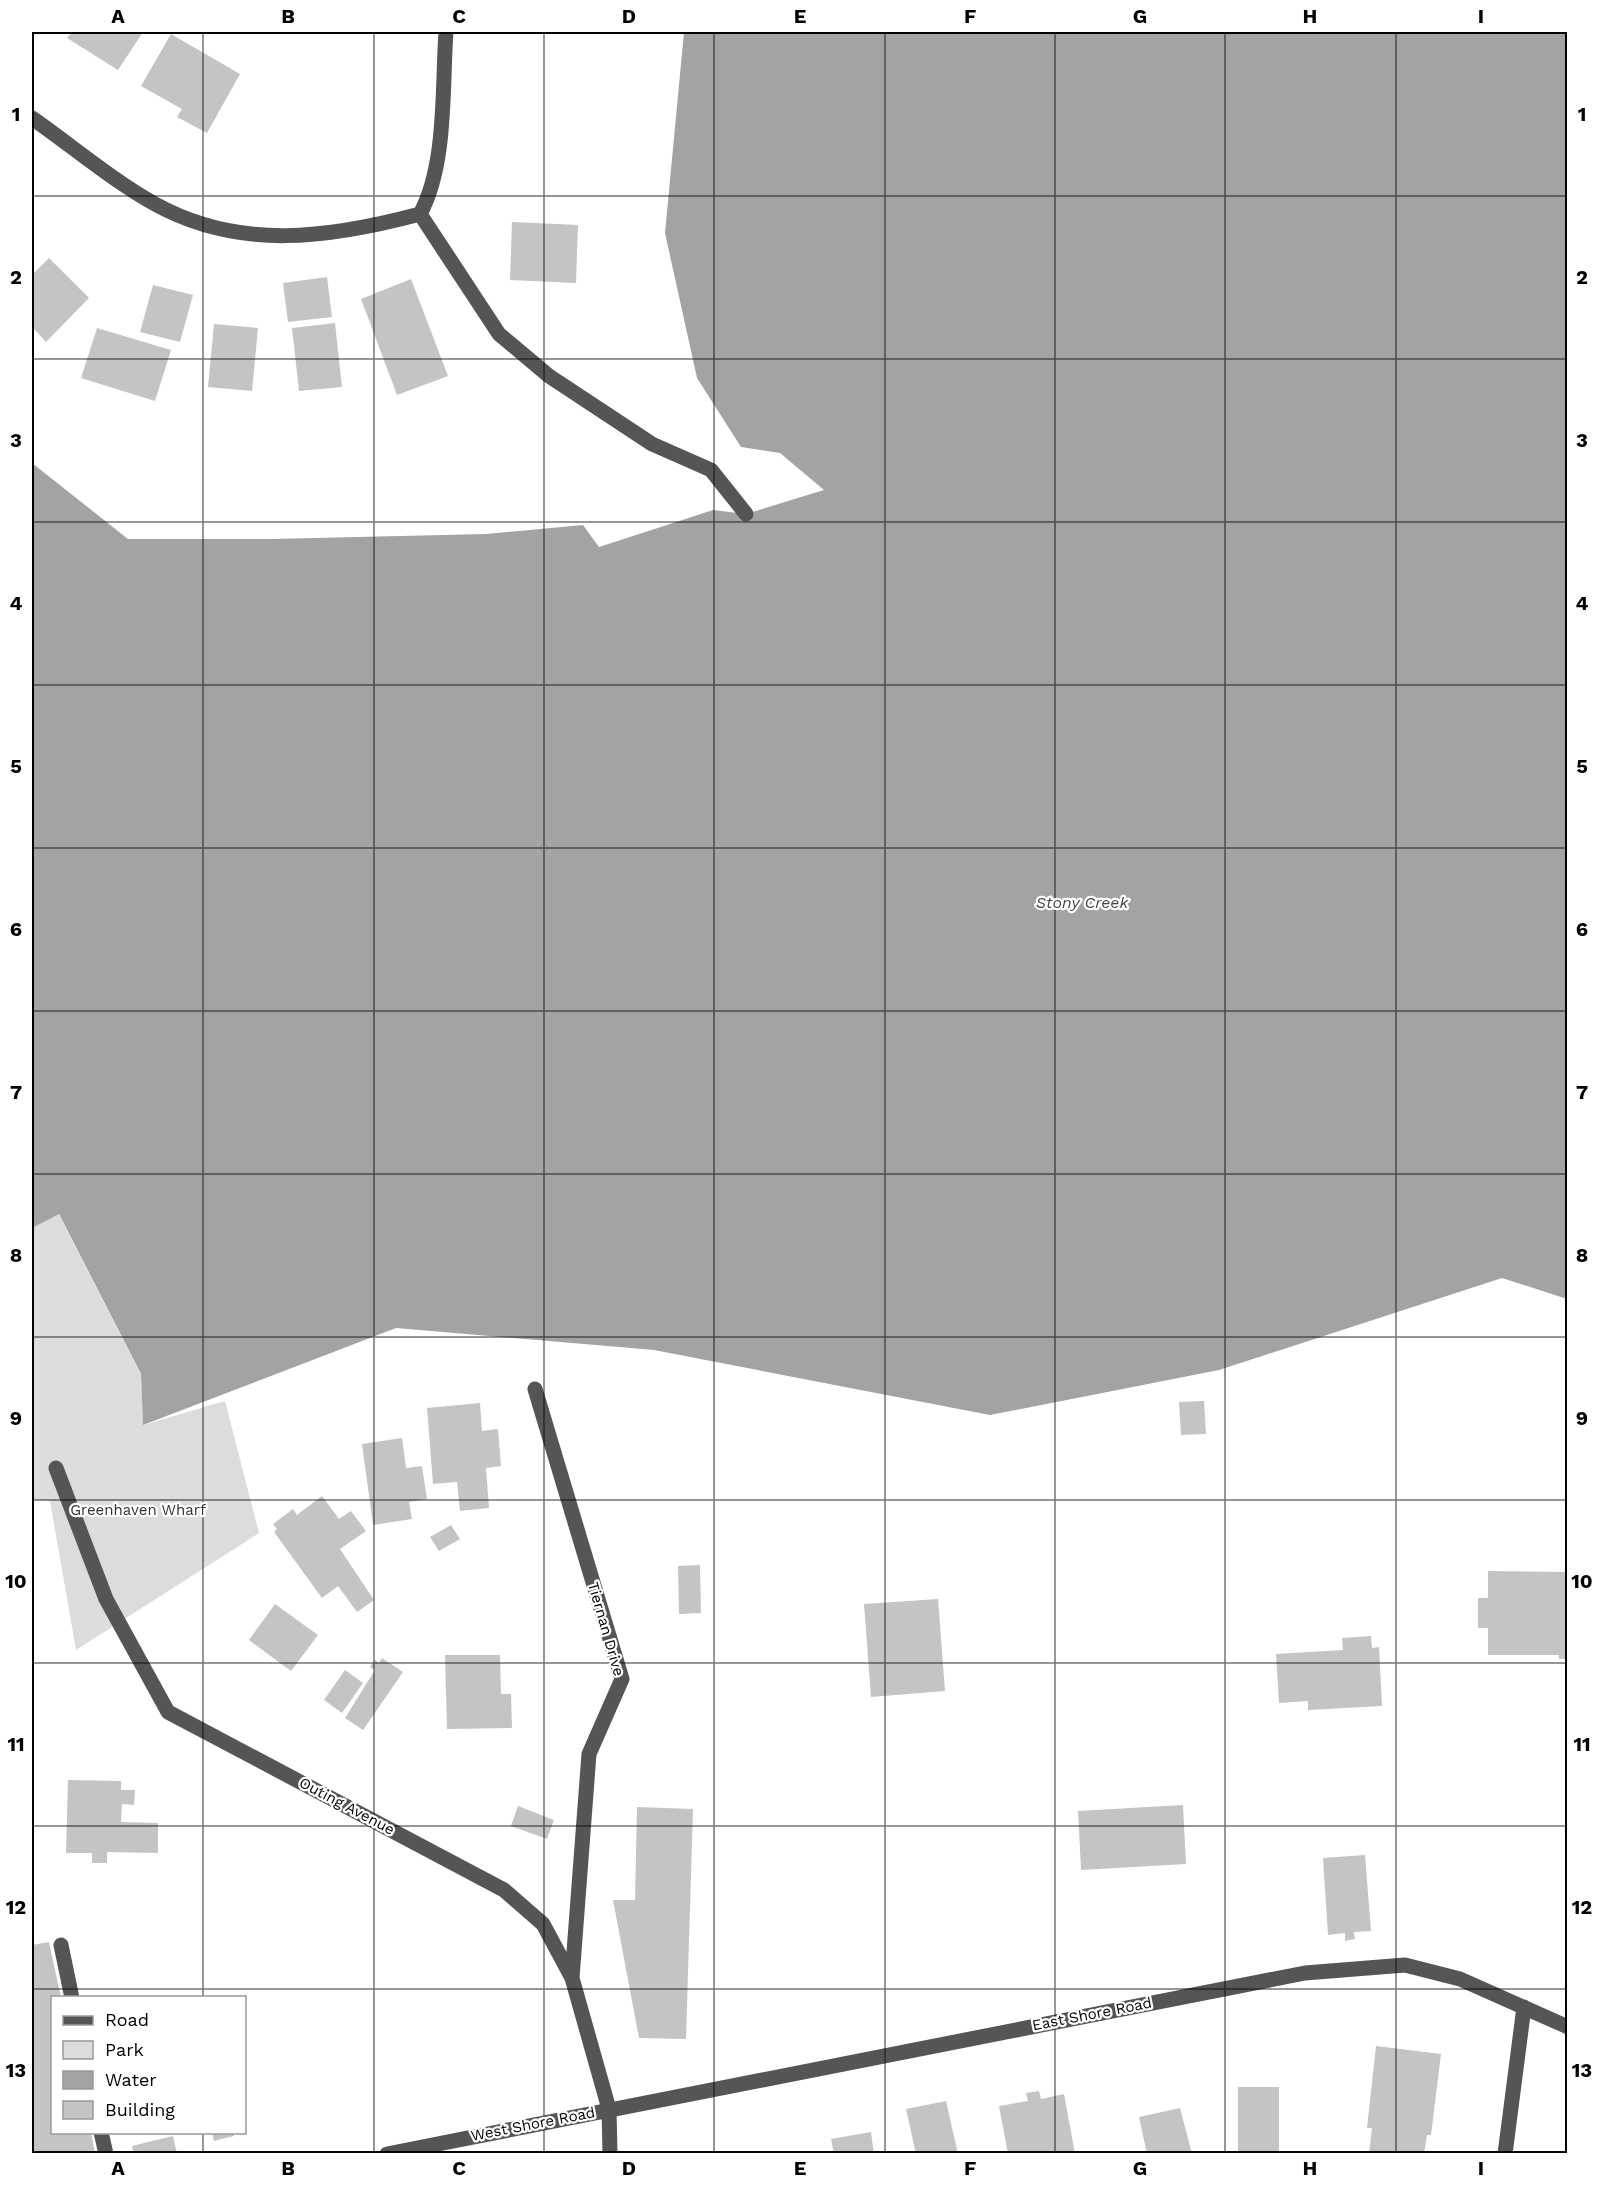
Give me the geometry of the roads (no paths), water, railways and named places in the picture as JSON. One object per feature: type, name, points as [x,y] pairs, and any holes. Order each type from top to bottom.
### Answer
[{"type":"street","points":[[32,118],[154,203],[190,220],[228,232],[284,237],[386,223],[420,214],[429,198],[434,176],[446,32]]},
{"type":"street","points":[[420,214],[499,334],[549,376],[652,444],[711,470],[746,514]]},
{"type":"street","name":"Tiernan Drive","points":[[535,1389],[622,1679],[589,1754],[572,1978]]},
{"type":"street","name":"Outing Avenue","points":[[56,1468],[106,1599],[168,1712],[504,1890],[543,1924],[572,1978],[609,2109],[610,2154]]},
{"type":"street","points":[[60,1945],[72,1996]]},
{"type":"street","name":"East Shore Road","points":[[609,2109],[1305,1973],[1405,1965],[1460,1979],[1568,2027]]},
{"type":"street","points":[[1505,2154],[1524,2007]]},
{"type":"street","name":"West Shore Road","points":[[387,2154],[609,2109]]},
{"type":"street","points":[[101,2134],[106,2154]]},
{"type":"water","name":"Stony Creek","points":[[684,32],[1567,32],[1567,1299],[1502,1278],[1219,1370],[990,1415],[654,1350],[396,1328],[143,1425],[141,1374],[59,1214],[32,1228],[32,463],[128,539],[271,539],[486,534],[583,525],[599,547],[713,510],[746,514],[824,490],[780,453],[741,447],[697,378],[665,233]]},
{"type":"park label","name":"Greenhaven Wharf","points":[[138,1510]]}]
